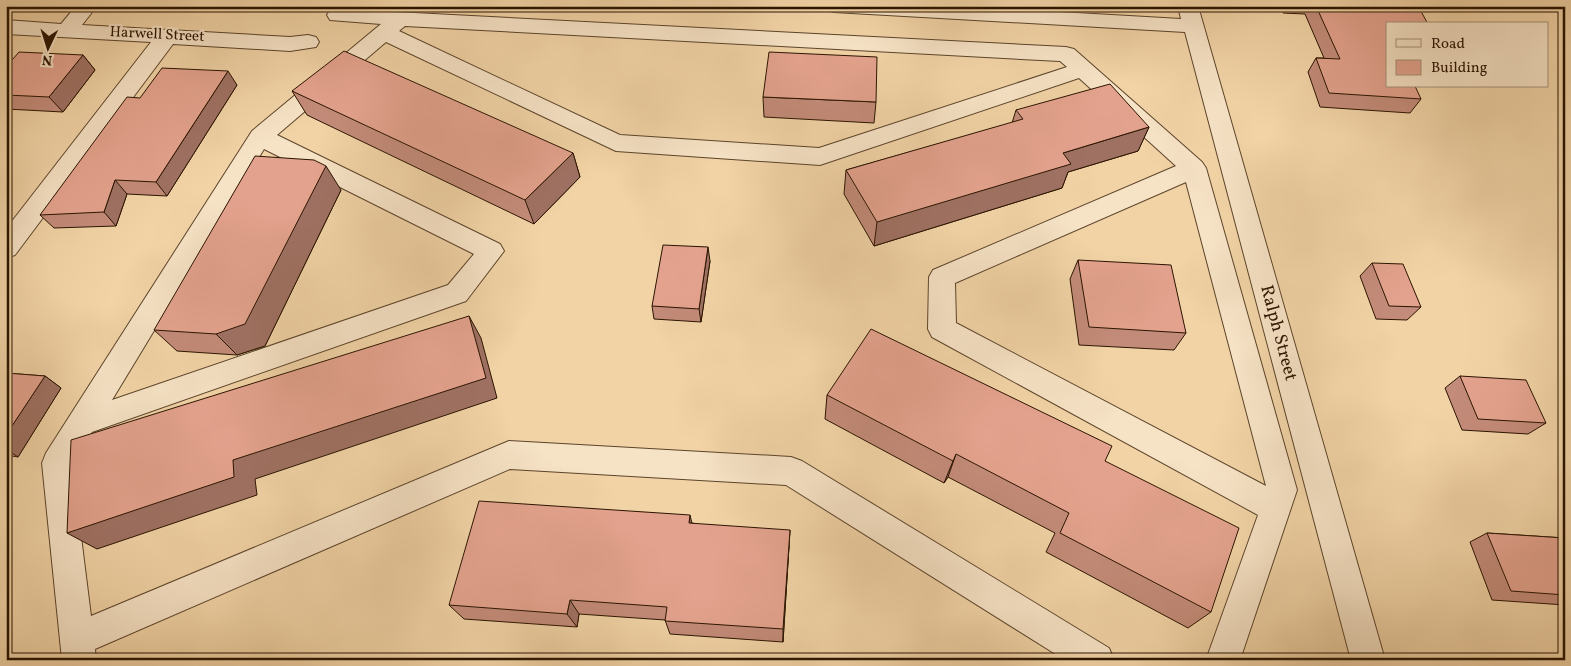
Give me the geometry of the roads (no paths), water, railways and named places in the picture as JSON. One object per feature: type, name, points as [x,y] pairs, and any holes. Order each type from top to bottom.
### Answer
[{"type":"street","points":[[67,30],[87,6]]},
{"type":"street","points":[[834,6],[1191,16]]},
{"type":"street","points":[[334,73],[308,42],[322,33],[340,10],[392,26],[616,143],[820,157],[1083,69]]},
{"type":"street","name":"Ralph Street","points":[[1191,16],[1368,660]]},
{"type":"street","name":"Harwell Street","points":[[6,26],[290,44],[308,42]]},
{"type":"street","points":[[1097,660],[791,471],[509,455],[78,649],[57,463],[260,137],[392,26],[1066,54],[1194,168],[1279,499],[1223,660]]},
{"type":"street","points":[[6,248],[168,35]]},
{"type":"street","points":[[82,423],[457,293],[491,251],[260,137]]},
{"type":"street","points":[[1194,168],[942,277],[942,329],[1279,499],[1322,495]]},
{"type":"street","points":[[1202,200],[1242,200]]}]
